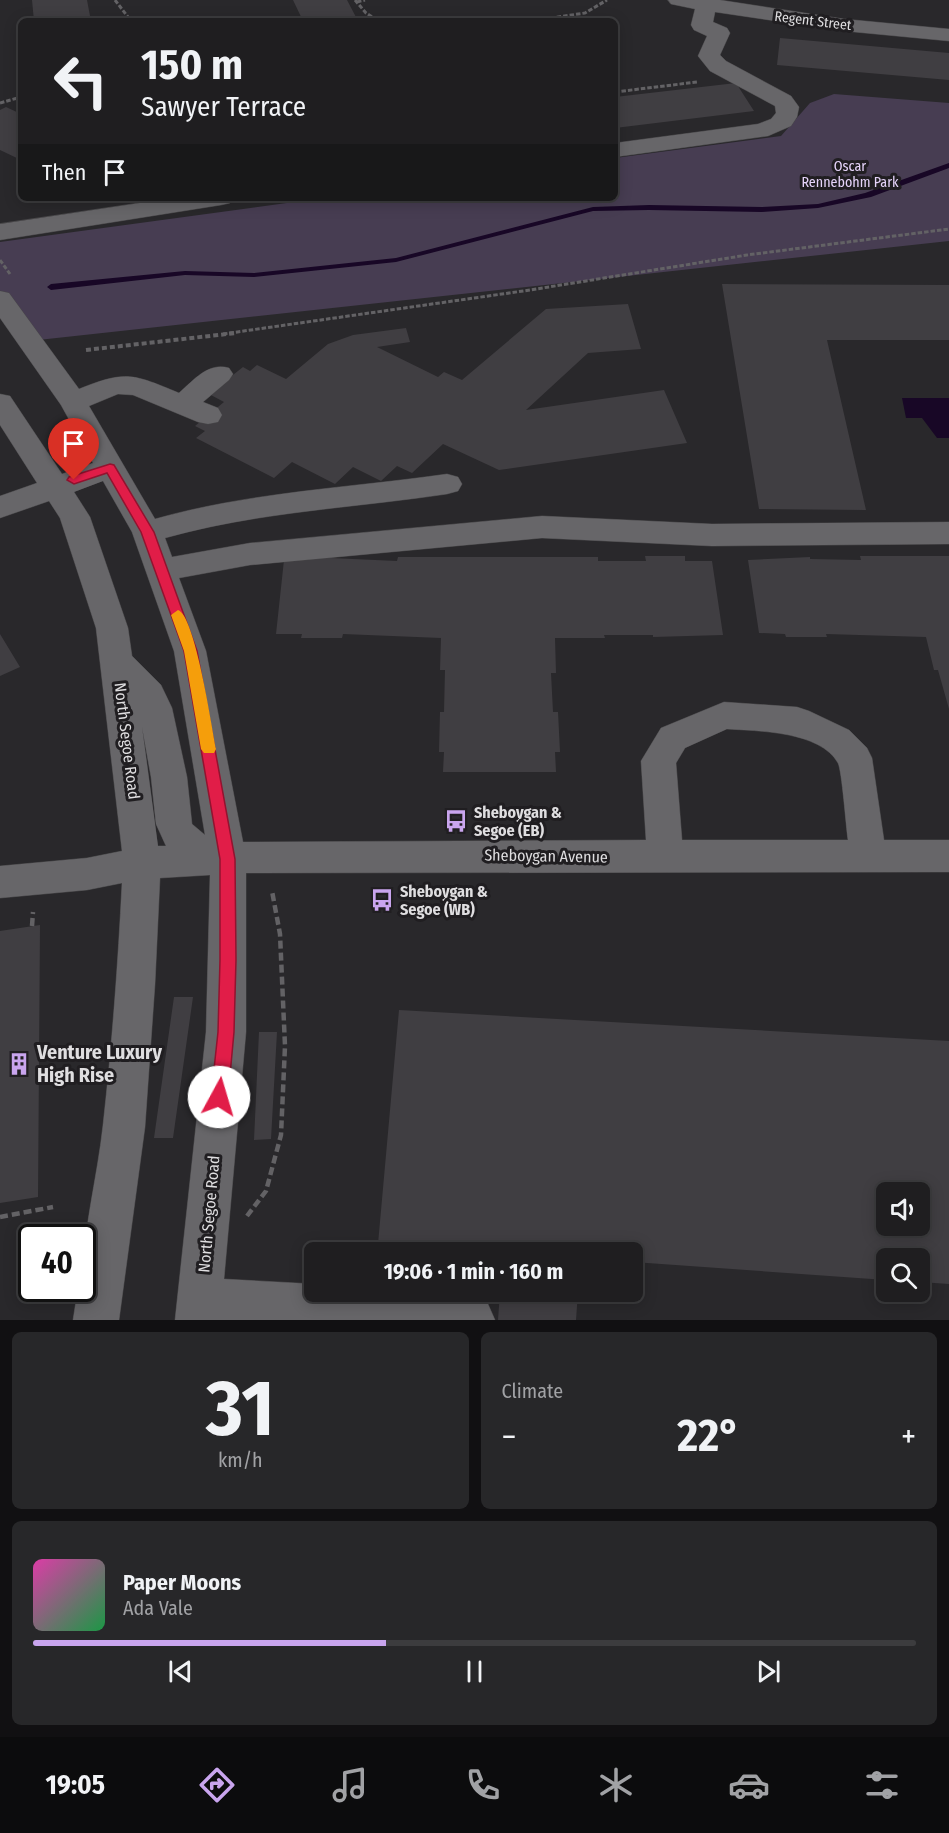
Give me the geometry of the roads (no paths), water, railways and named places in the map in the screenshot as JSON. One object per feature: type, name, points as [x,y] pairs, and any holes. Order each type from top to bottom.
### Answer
[{"type":"street","name":"Regent Street","points":[[678,0],[844,25],[949,34]]},
{"type":"street","name":"Regent Street","points":[[792,0],[949,16]]},
{"type":"street","points":[[618,150],[760,131],[774,128],[788,115],[788,107],[783,101],[717,66],[709,56],[719,33],[702,25],[702,17],[707,6]]},
{"type":"street","points":[[0,232],[202,201]]},
{"type":"street","name":"North Segoe Road","points":[[0,299],[73,402],[147,532],[190,651],[228,859],[226,1032],[208,1205],[192,1314]]},
{"type":"street","points":[[183,404],[219,374]]},
{"type":"street","points":[[73,402],[115,386],[137,386],[208,415]]},
{"type":"street","name":"North Segoe Road","points":[[0,403],[75,517],[112,628],[142,863],[136,984],[124,1126],[96,1320]]},
{"type":"street","points":[[0,507],[110,468]]},
{"type":"street","points":[[147,532],[172,524],[259,506],[393,493],[447,484]]},
{"type":"street","points":[[162,570],[250,554],[542,527],[712,535],[949,533]]},
{"type":"street","points":[[117,662],[149,694],[155,708],[169,777],[174,824],[180,837],[193,846],[228,859]]},
{"type":"street","points":[[665,857],[658,760],[673,738],[724,715],[797,721],[837,740],[855,758],[868,857]]},
{"type":"street","name":"Sheboygan Avenue","points":[[0,882],[87,874],[142,863],[401,854],[665,857],[949,856]]},
{"type":"street","points":[[192,1314],[269,1303],[472,1320]]},
{"type":"waterway","points":[[51,287],[185,273],[254,275],[396,260],[593,209],[762,209],[818,206],[868,195],[949,165]]},
{"type":"place","name":"Sheboygan & Segoe (EB)","points":[[456,821]]},
{"type":"place","name":"Sheboygan & Segoe (WB)","points":[[382,900]]},
{"type":"place","name":"Venture Luxury High Rise","points":[[19,1064]]},
{"type":"park label","name":"Oscar Rennebohm Park","points":[[850,174]]}]
